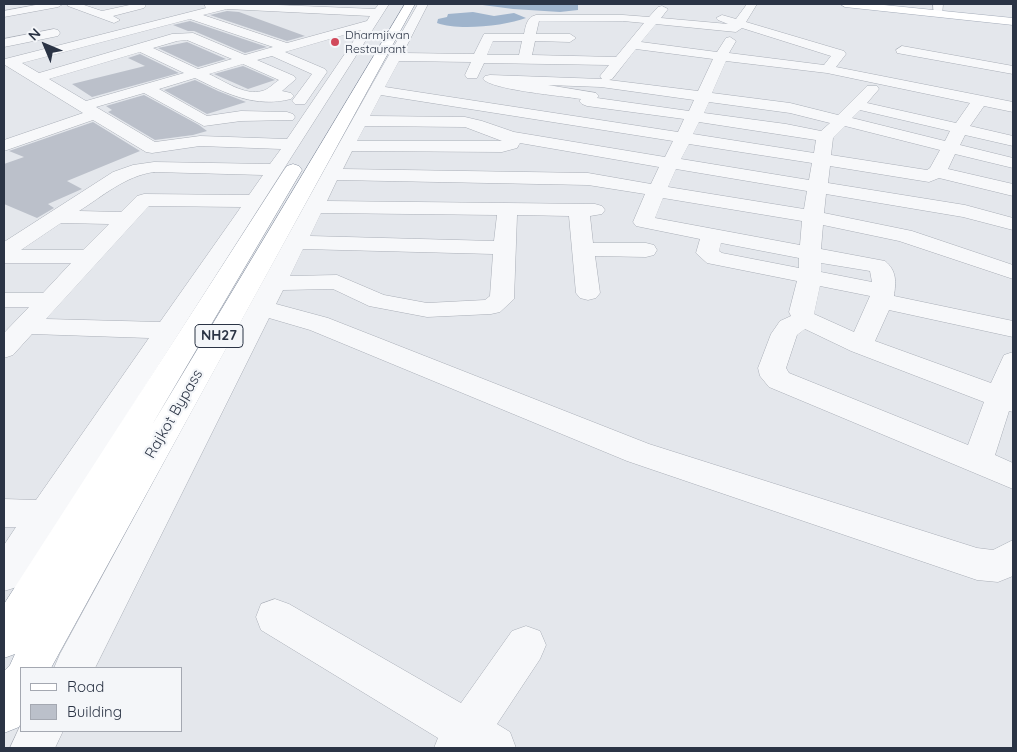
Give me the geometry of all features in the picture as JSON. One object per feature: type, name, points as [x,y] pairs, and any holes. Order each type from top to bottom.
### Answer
[{"type":"main road","name":"Rajkot Bypass","points":[[30,667],[410,4]]},
{"type":"main road","points":[[845,4],[938,9]]},
{"type":"main road","points":[[876,4],[938,9],[1013,20]]},
{"type":"main road","name":"Rajkot Bypass","points":[[4,639],[327,114],[378,14]]},
{"type":"main road","points":[[4,712],[20,683]]},
{"type":"street","points":[[4,14],[42,5],[58,4]]},
{"type":"street","points":[[72,4],[95,17],[114,20],[144,7]]},
{"type":"street","points":[[95,17],[126,4]]},
{"type":"street","points":[[290,4],[314,10],[378,14]]},
{"type":"street","points":[[75,667],[295,242],[423,4]]},
{"type":"street","points":[[752,4],[721,56],[720,73],[705,92],[672,163],[656,191],[643,222],[712,235],[707,253],[710,256],[810,266],[877,266],[885,274],[881,296],[860,345]]},
{"type":"street","points":[[225,5],[276,21]]},
{"type":"street","points":[[175,9],[225,5],[378,14]]},
{"type":"street","points":[[95,17],[140,6],[144,7]]},
{"type":"street","points":[[720,7],[706,14],[738,26]]},
{"type":"street","points":[[665,8],[607,14],[575,35],[488,37],[471,77],[490,79],[500,83],[601,83],[705,92],[790,108],[855,102],[1013,107]]},
{"type":"street","points":[[557,145],[601,83],[665,8]]},
{"type":"street","points":[[629,9],[665,8],[738,26],[834,54]]},
{"type":"street","points":[[5,59],[161,22],[192,9],[285,47]]},
{"type":"street","points":[[4,34],[10,42],[64,30],[22,11]]},
{"type":"street","points":[[4,146],[143,89],[324,36],[378,14]]},
{"type":"street","points":[[4,575],[275,170],[293,130],[343,49],[378,14]]},
{"type":"street","points":[[525,59],[534,19],[575,35]]},
{"type":"street","points":[[161,22],[183,32],[183,36]]},
{"type":"street","points":[[305,30],[324,36]]},
{"type":"street","points":[[625,32],[662,34]]},
{"type":"street","points":[[5,59],[69,33]]},
{"type":"street","points":[[568,60],[575,35]]},
{"type":"street","points":[[37,78],[183,36],[192,37],[289,79],[267,96]]},
{"type":"street","points":[[610,46],[631,46],[721,56],[976,106],[1013,120]]},
{"type":"street","points":[[766,46],[856,58]]},
{"type":"street","points":[[141,47],[239,94],[313,96]]},
{"type":"street","points":[[902,50],[1013,70]]},
{"type":"street","points":[[271,51],[321,67],[313,96]]},
{"type":"street","points":[[672,64],[682,51]]},
{"type":"street","points":[[822,76],[834,54]]},
{"type":"street","points":[[393,57],[568,60],[601,83],[693,116],[786,129],[846,140]]},
{"type":"street","points":[[5,59],[148,147],[160,148],[190,142],[293,130]]},
{"type":"street","points":[[84,64],[100,72]]},
{"type":"street","points":[[822,76],[855,102],[950,148],[1013,163]]},
{"type":"street","points":[[124,82],[143,89],[204,122],[211,131],[190,142]]},
{"type":"street","points":[[376,90],[929,176],[939,169],[960,129],[976,106]]},
{"type":"street","points":[[855,102],[960,129],[1013,140]]},
{"type":"street","points":[[855,102],[826,136],[813,217],[810,266],[801,312],[805,319],[860,345],[1007,400]]},
{"type":"street","points":[[204,122],[241,116],[293,130]]},
{"type":"street","points":[[361,121],[465,122],[476,124],[511,137],[976,213],[1013,224]]},
{"type":"street","points":[[346,146],[502,147],[511,144],[511,137]]},
{"type":"street","points":[[893,154],[1013,190]]},
{"type":"street","points":[[4,251],[120,176],[147,168],[275,170]]},
{"type":"street","points":[[331,174],[577,178],[813,217],[909,237],[1013,272]]},
{"type":"street","points":[[89,196],[144,200],[255,201]]},
{"type":"street","points":[[4,349],[144,200]]},
{"type":"street","points":[[314,207],[586,210],[583,249],[588,293]]},
{"type":"street","points":[[268,296],[337,282],[378,301],[418,309],[491,307],[502,299],[507,209]]},
{"type":"street","points":[[56,217],[126,218]]},
{"type":"street","points":[[973,225],[1013,238]]},
{"type":"street","points":[[295,242],[505,248]]},
{"type":"street","points":[[583,249],[646,250]]},
{"type":"street","points":[[4,256],[89,257]]},
{"type":"street","points":[[268,296],[319,324],[610,443],[657,460],[977,564],[998,566],[1013,556]]},
{"type":"street","points":[[881,296],[1013,329]]},
{"type":"street","points":[[4,300],[48,300]]},
{"type":"street","points":[[805,319],[790,327],[784,334],[772,368],[774,376],[779,380],[1013,476]]},
{"type":"street","points":[[27,326],[167,330]]},
{"type":"street","points":[[977,461],[1007,400],[1013,361]]},
{"type":"street","points":[[4,513],[44,514]]},
{"type":"street","points":[[275,617],[472,742],[526,645]]},
{"type":"street","points":[[32,748],[40,732]]},
{"type":"water","points":[[475,4],[578,4],[578,10],[560,12]]},
{"type":"water","points":[[473,12],[494,16],[514,13],[526,18],[482,27],[457,27],[437,23],[438,19],[447,17],[448,14]]},
{"type":"building","points":[[227,11],[239,12],[305,36],[287,41],[210,15]]},
{"type":"building","points":[[190,21],[267,47],[245,53],[194,31],[188,31],[173,25]]},
{"type":"building","points":[[187,42],[226,59],[198,67],[158,48]]},
{"type":"building","points":[[140,54],[179,73],[92,97],[72,84],[145,66],[128,58]]},
{"type":"building","points":[[243,66],[275,80],[248,89],[214,74]]},
{"type":"building","points":[[195,80],[246,102],[207,114],[164,90]]},
{"type":"building","points":[[144,95],[207,131],[193,135],[155,140],[108,112],[112,110],[106,106]]},
{"type":"building","points":[[93,122],[140,151],[67,181],[82,189],[48,204],[54,208],[37,218],[4,204],[4,164],[24,157],[9,151]]},
{"type":"place","name":"Dharmjivan Restaurant","points":[[335,42]]}]
